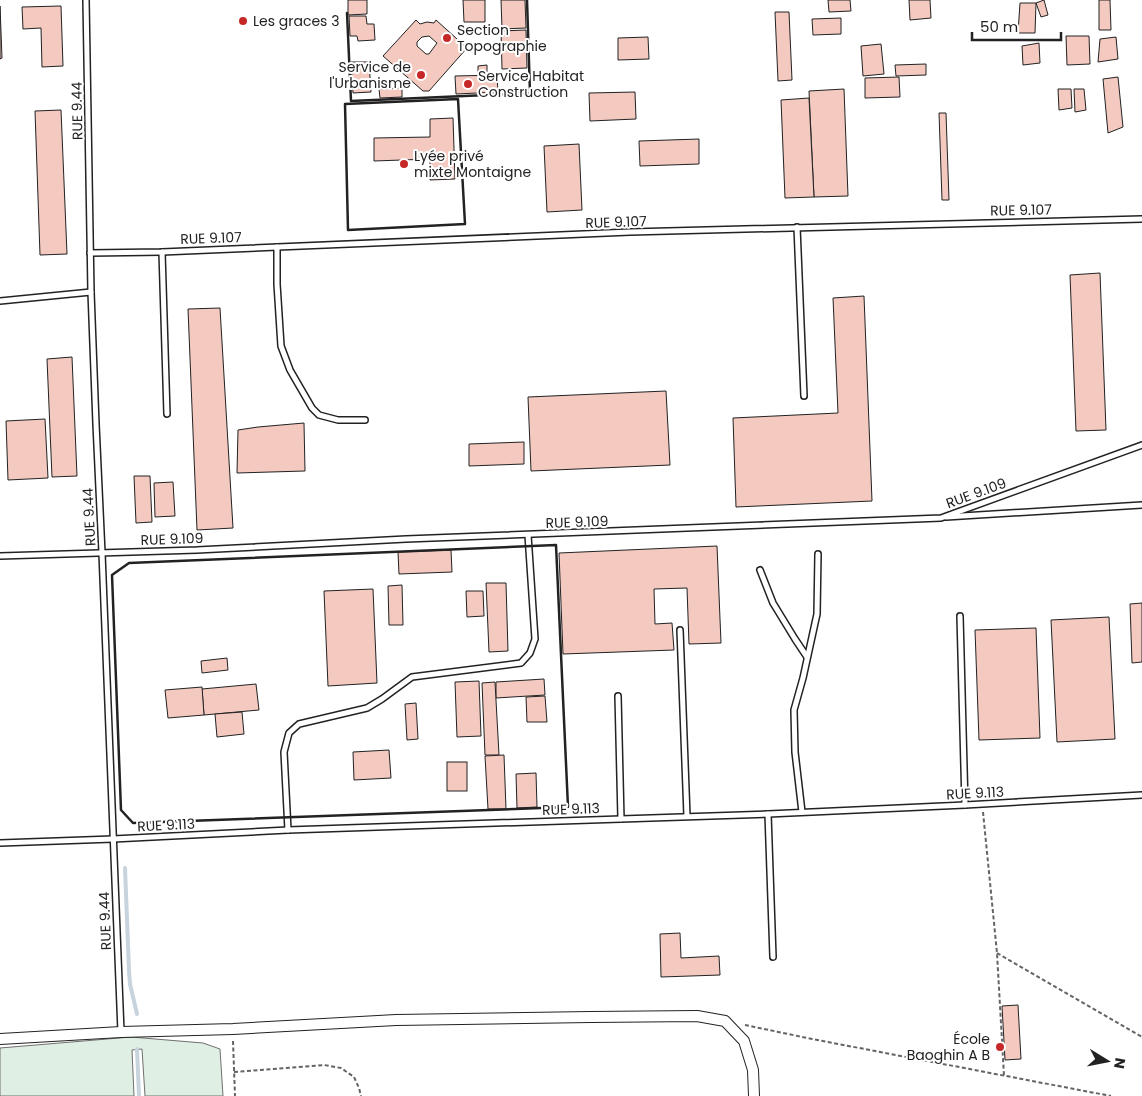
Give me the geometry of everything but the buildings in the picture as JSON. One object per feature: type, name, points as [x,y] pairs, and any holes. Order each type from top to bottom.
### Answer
[{"type":"street","points":[[0,1039],[396,1020],[696,1016],[725,1020],[744,1041],[753,1070],[754,1096]]},
{"type":"lane","name":"RUE 9.44","points":[[86,0],[91,292],[121,1032]]},
{"type":"lane","name":"RUE 9.107","points":[[90,253],[162,252],[516,236],[1142,219]]},
{"type":"lane","points":[[797,227],[804,396]]},
{"type":"lane","points":[[277,247],[277,284],[282,346],[290,370],[312,408],[319,415],[338,420],[365,420]]},
{"type":"lane","points":[[162,252],[167,414]]},
{"type":"lane","points":[[0,301],[91,292]]},
{"type":"lane","name":"RUE 9.109","points":[[0,556],[941,518],[1142,445]]},
{"type":"lane","points":[[941,518],[1142,505]]},
{"type":"lane","points":[[288,830],[284,752],[289,733],[299,724],[368,708],[412,677],[521,663],[530,653],[535,639],[528,535]]},
{"type":"lane","points":[[802,812],[795,752],[794,710],[817,614],[818,554]]},
{"type":"lane","points":[[760,570],[773,603],[807,657]]},
{"type":"lane","points":[[960,616],[965,805]]},
{"type":"lane","points":[[680,630],[688,816]]},
{"type":"lane","points":[[618,696],[621,818]]},
{"type":"lane","name":"RUE 9.113","points":[[0,843],[288,830],[768,814],[1142,795]]},
{"type":"lane","points":[[768,814],[773,957]]},
{"type":"path","points":[[982,804],[997,953],[1004,1076]]},
{"type":"path","points":[[997,953],[1142,1037]]},
{"type":"path","points":[[744,1025],[1111,1096]]},
{"type":"path","points":[[233,1029],[235,1096]]},
{"type":"path","points":[[234,1072],[324,1065],[341,1068],[354,1077],[360,1096]]},
{"type":"green space","points":[[131,1037],[203,1043],[220,1049],[223,1096],[145,1096],[142,1049],[132,1050],[134,1096],[0,1096],[0,1048]]},
{"type":"waterway","points":[[125,868],[130,984],[137,1014]]},
{"type":"waterway","points":[[137,1049],[139,1096]]},
{"type":"wall","points":[[347,13],[351,101],[530,93],[527,0]]},
{"type":"wall","points":[[458,99],[465,224],[348,230],[345,104],[458,99]]},
{"type":"wall","points":[[556,545],[568,807],[133,823],[121,810],[112,575],[129,563],[556,545]]},
{"type":"place","name":"Les graces 3","points":[[243,21]]},
{"type":"place","name":"Section Topographie","points":[[447,38]]},
{"type":"place","name":"Service de l'Urbanisme","points":[[421,75]]},
{"type":"place","name":"Service Habitat Construction","points":[[468,84]]},
{"type":"place","name":"Lyée privé mixte Montaigne","points":[[404,164]]},
{"type":"place","name":"École Baoghin A B","points":[[1000,1047]]}]
